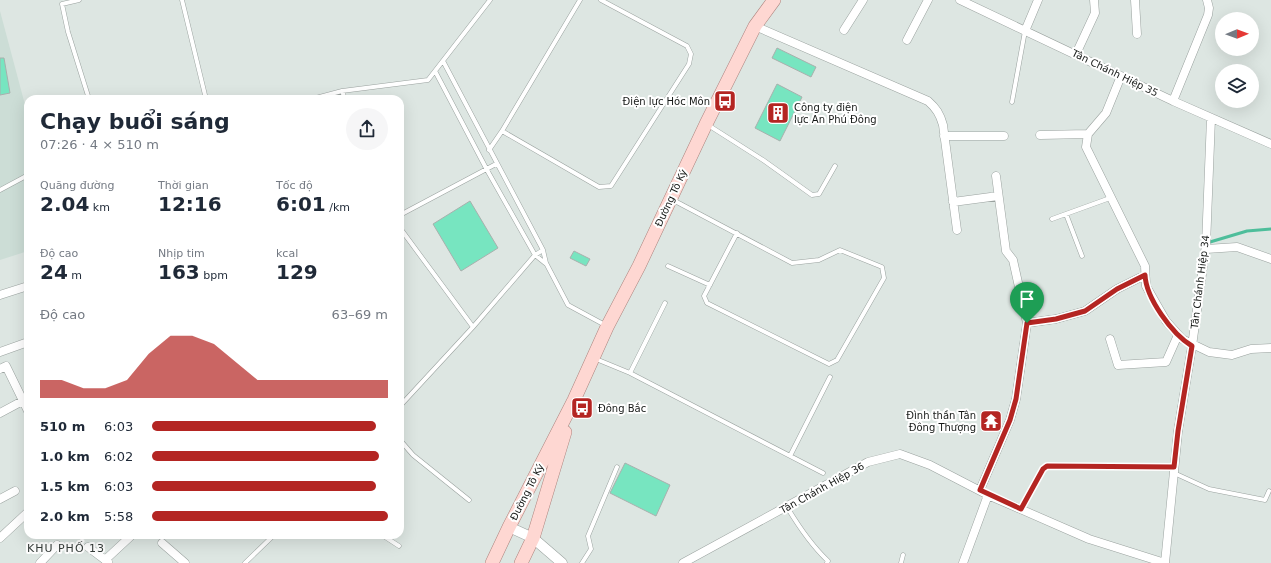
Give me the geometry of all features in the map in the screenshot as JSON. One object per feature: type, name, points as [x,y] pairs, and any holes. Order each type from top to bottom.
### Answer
[{"type":"main road","name":"Đường Tô Ký","points":[[492,563],[574,400],[607,326],[639,266],[670,198],[755,26],[774,0]]},
{"type":"main road","name":"Đường Tô Ký","points":[[521,563],[533,538],[574,400]]},
{"type":"street","points":[[844,30],[863,0]]},
{"type":"street","points":[[907,40],[928,0]]},
{"type":"street","name":"Tân Chánh Hiệp 35","points":[[960,0],[1173,101],[1271,144]]},
{"type":"street","points":[[1025,31],[1038,0]]},
{"type":"street","points":[[1076,54],[1094,13],[1094,0]]},
{"type":"street","points":[[1135,0],[1137,34]]},
{"type":"street","points":[[1173,101],[1206,18],[1209,8],[1207,0]]},
{"type":"street","points":[[755,26],[928,101],[938,110],[941,117],[957,230]]},
{"type":"street","points":[[1121,76],[1106,113],[1088,134],[1086,140],[1088,154],[1145,266],[1146,286],[1166,321],[1178,335],[1192,346],[1209,352],[1232,356],[1251,349],[1271,348]]},
{"type":"street","name":"Tân Chánh Hiệp 34","points":[[1165,563],[1178,431],[1206,249],[1211,118]]},
{"type":"street","points":[[1040,134],[1088,134]]},
{"type":"street","points":[[944,136],[1004,136]]},
{"type":"street","points":[[980,490],[1010,420],[1016,399],[1027,323],[1013,260],[1006,251],[996,176]]},
{"type":"street","points":[[953,202],[998,196]]},
{"type":"street","points":[[1206,249],[1238,247],[1271,259]]},
{"type":"street","points":[[1027,323],[1056,319],[1085,311],[1117,289],[1145,275]]},
{"type":"street","points":[[0,295],[24,287]]},
{"type":"street","points":[[1110,339],[1118,365],[1166,362],[1178,335]]},
{"type":"street","points":[[0,352],[24,343]]},
{"type":"street","points":[[3,368],[24,398]]},
{"type":"street","points":[[0,413],[24,400]]},
{"type":"street","name":"Tân Chánh Hiệp 36","points":[[683,563],[868,462],[900,454],[930,465],[988,495],[1089,539],[1165,563]]},
{"type":"street","points":[[0,499],[15,491]]},
{"type":"street","points":[[963,563],[988,495]]},
{"type":"street","points":[[0,538],[24,516]]},
{"type":"street","points":[[509,527],[533,538],[562,563]]},
{"type":"street","points":[[88,547],[107,561],[128,539]]},
{"type":"street","points":[[162,542],[184,563]]},
{"type":"street","points":[[40,563],[57,545]]},
{"type":"lane","points":[[79,0],[62,4],[68,32],[88,95]]},
{"type":"lane","points":[[182,0],[205,95]]},
{"type":"lane","points":[[327,95],[342,91],[428,80],[490,0]]},
{"type":"lane","points":[[489,150],[502,131],[580,0]]},
{"type":"lane","points":[[502,131],[598,187],[611,186],[690,64],[691,54],[687,46],[601,0]]},
{"type":"lane","points":[[1012,102],[1025,31]]},
{"type":"lane","points":[[443,61],[496,164],[543,250],[546,263],[568,305],[607,326]]},
{"type":"lane","points":[[435,72],[487,170],[536,255],[546,263]]},
{"type":"lane","points":[[342,91],[344,95]]},
{"type":"lane","points":[[706,124],[763,160],[812,195],[819,194],[835,166]]},
{"type":"lane","points":[[404,213],[496,164]]},
{"type":"lane","points":[[0,190],[24,177]]},
{"type":"lane","points":[[670,198],[737,233],[792,263],[819,260],[840,250],[882,267],[884,278],[837,360],[829,364],[706,303],[704,296],[737,233]]},
{"type":"lane","points":[[1052,219],[1110,198]]},
{"type":"lane","points":[[1066,214],[1082,256]]},
{"type":"lane","points":[[404,233],[473,327]]},
{"type":"lane","points":[[404,402],[473,327],[536,255],[543,250]]},
{"type":"lane","points":[[668,266],[710,285]]},
{"type":"lane","points":[[630,373],[665,303]]},
{"type":"lane","points":[[593,358],[630,373],[823,473]]},
{"type":"lane","points":[[790,456],[830,377]]},
{"type":"lane","points":[[404,445],[413,455],[469,500]]},
{"type":"lane","points":[[1021,509],[1043,469],[1047,466],[1174,470],[1209,489],[1266,500],[1269,491]]},
{"type":"lane","points":[[582,563],[591,549],[588,536],[617,467]]},
{"type":"lane","points":[[787,507],[799,528],[816,550],[828,561],[827,563]]},
{"type":"lane","points":[[245,563],[270,539]]},
{"type":"lane","points":[[388,539],[399,546]]},
{"type":"lane","points":[[901,563],[903,555]]},
{"type":"shaded area","points":[[0,11],[24,101],[24,252],[0,260]]},
{"type":"building","points":[[777,48],[816,67],[811,77],[772,58]]},
{"type":"building","points":[[0,58],[4,58],[10,93],[0,95]]},
{"type":"building","name":"Công ty điện lực An Phú Đông","points":[[777,84],[802,97],[780,141],[755,128]]},
{"type":"building","points":[[470,201],[498,248],[461,271],[433,224]]},
{"type":"building","points":[[574,251],[590,259],[586,266],[570,258]]},
{"type":"building","name":"Đình thần Tân Đông Thượng","points":[[987,413],[1000,418],[995,430],[982,425]]},
{"type":"building","points":[[625,463],[670,485],[656,516],[610,493]]},
{"type":"waterway","points":[[1210,242],[1247,231],[1271,229]]},
{"type":"place","name":"Điện lực Hóc Môn","points":[[725,101]]},
{"type":"place","name":"Công ty điện lực An Phú Đông","points":[[778,113]]},
{"type":"place","name":"Đông Bắc","points":[[582,408]]},
{"type":"place","name":"Đình thần Tân Đông Thượng","points":[[991,421]]},
{"type":"district","name":"KHU PHỐ 13","points":[[66,548]]},
{"type":"route","points":[[1145,275],[1146,286],[1166,321],[1182,339],[1192,346],[1178,431],[1174,467],[1047,466],[1043,469],[1021,509],[980,490],[1010,420],[1016,399],[1027,323],[1056,319],[1085,311],[1117,289],[1145,275]]}]
